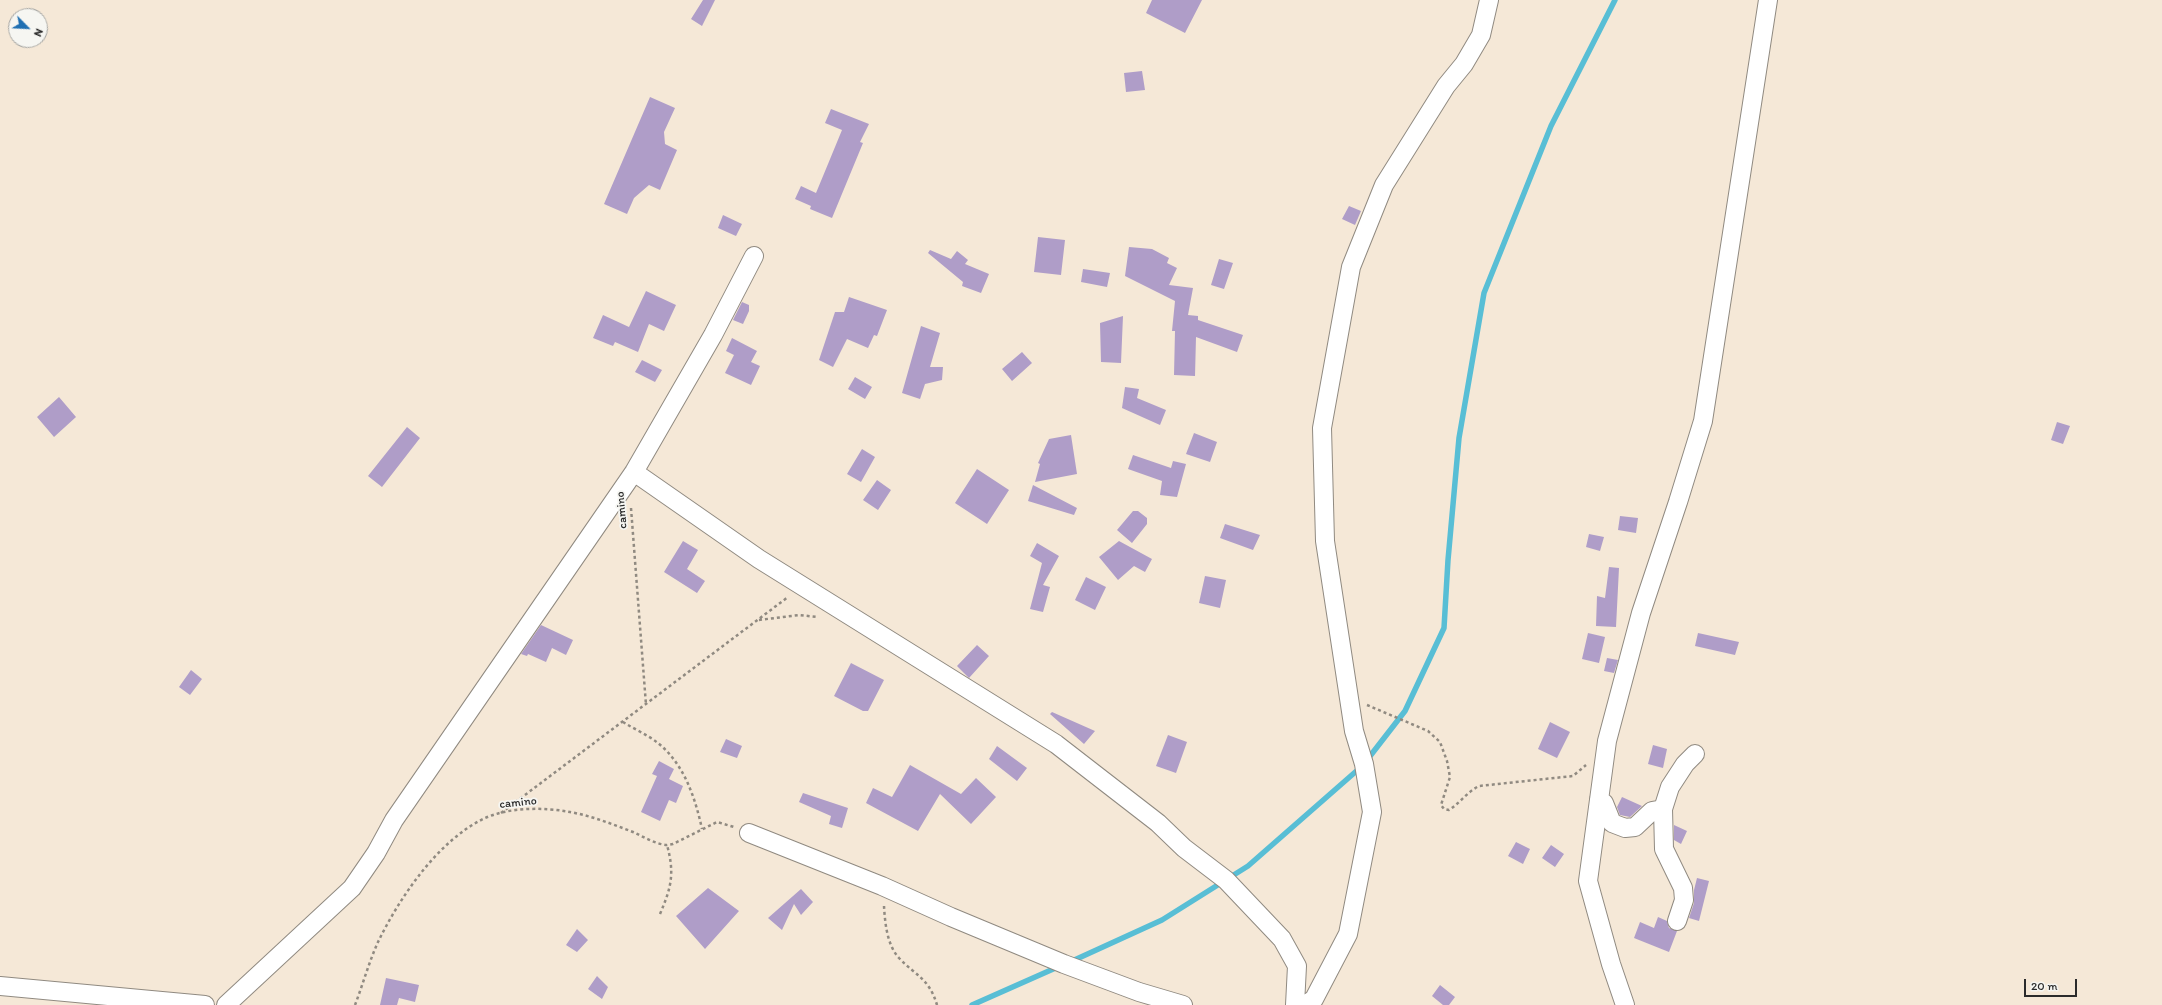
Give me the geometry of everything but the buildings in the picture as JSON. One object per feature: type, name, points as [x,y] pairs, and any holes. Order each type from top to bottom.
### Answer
[{"type":"street","points":[[1305,1005],[1314,999],[1348,934],[1372,812],[1364,764],[1354,731],[1325,541],[1322,428],[1351,267],[1384,185],[1446,86],[1464,64],[1482,35],[1489,0]]},
{"type":"street","points":[[1625,1005],[1611,964],[1588,881],[1607,740],[1641,613],[1703,422],[1768,0]]},
{"type":"street","points":[[226,1005],[352,888],[376,853],[394,820],[631,476],[713,335],[754,256]]},
{"type":"street","points":[[631,476],[759,559],[1056,744],[1158,823],[1184,848],[1226,880],[1282,940],[1297,966],[1295,1005]]},
{"type":"street","points":[[1677,921],[1684,900],[1683,888],[1664,849],[1663,809],[1670,787],[1685,764],[1695,754]]},
{"type":"street","points":[[1599,799],[1604,803],[1612,823],[1625,828],[1634,827],[1652,810],[1663,809]]},
{"type":"street","points":[[749,833],[882,886],[951,917],[1064,964],[1139,992],[1183,1005]]},
{"type":"street","points":[[0,986],[205,1005]]},
{"type":"path","name":"camino","points":[[631,476],[646,705]]},
{"type":"path","points":[[500,813],[803,586]]},
{"type":"path","points":[[758,620],[799,615],[822,617]]},
{"type":"path","points":[[1349,697],[1428,731],[1440,742],[1447,761],[1450,777],[1441,805],[1444,809],[1449,810],[1460,802],[1469,791],[1479,786],[1573,776],[1591,760],[1607,740]]},
{"type":"path","points":[[623,722],[658,743],[679,767],[695,797],[702,829]]},
{"type":"path","name":"camino","points":[[355,1005],[378,942],[418,875],[432,859],[465,830],[483,819],[500,813],[551,810],[586,815],[667,845]]},
{"type":"path","points":[[660,914],[670,890],[672,875],[667,845],[673,844],[717,822],[727,824],[749,833]]},
{"type":"path","points":[[882,886],[885,923],[894,950],[899,958],[918,974],[930,987],[937,1005]]},
{"type":"waterway","points":[[1367,760],[1405,711],[1444,628],[1448,560],[1459,438],[1484,293],[1551,126],[1615,0]]},
{"type":"waterway","points":[[1070,962],[1162,920],[1248,866],[1361,767]]},
{"type":"waterway","points":[[972,1005],[1060,966]]}]
